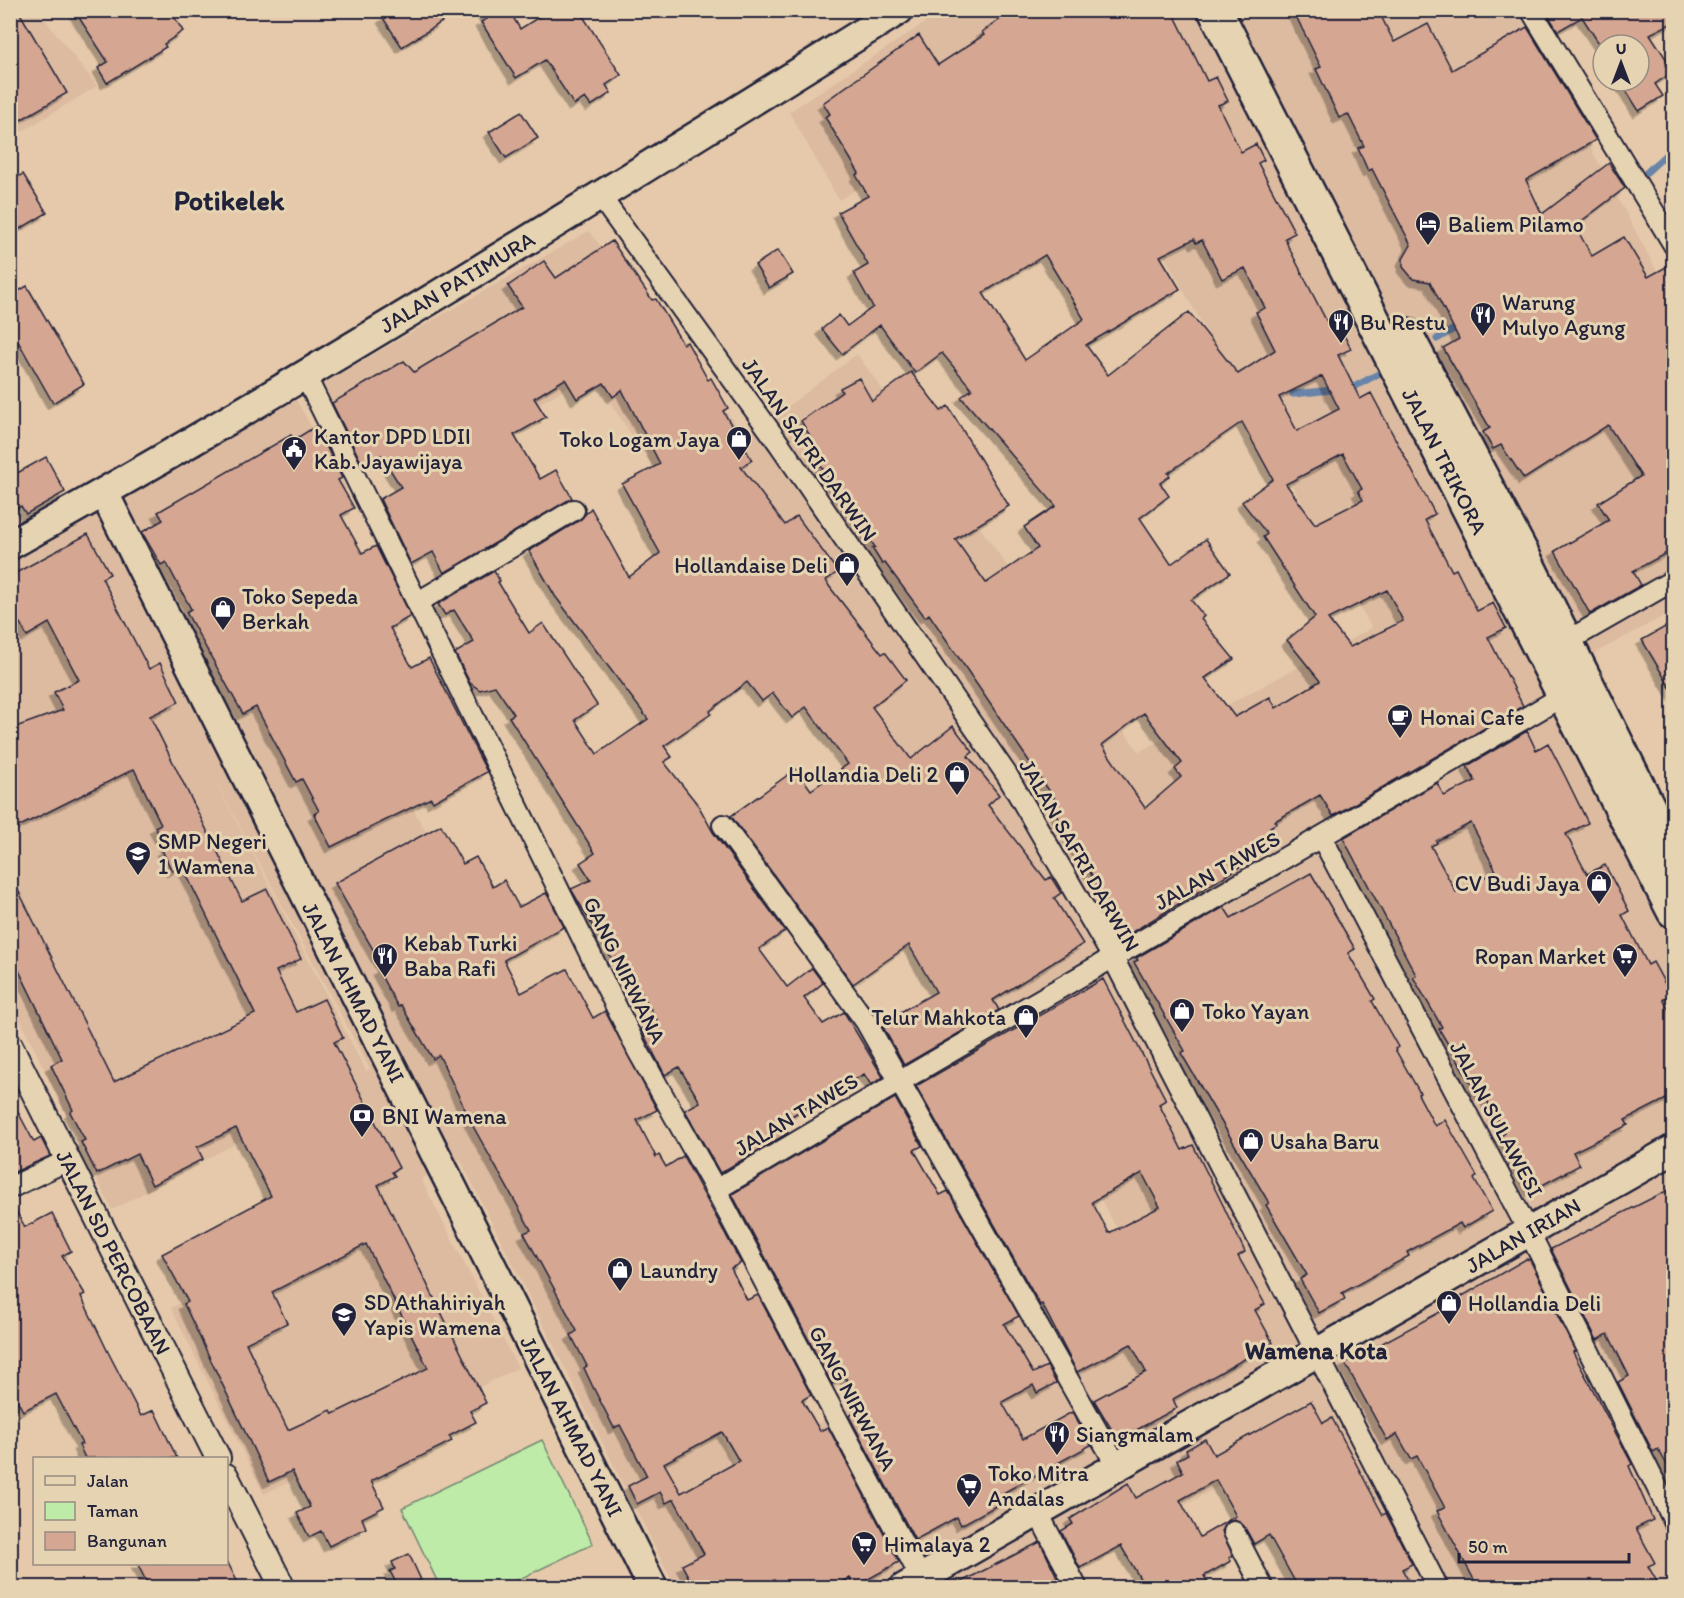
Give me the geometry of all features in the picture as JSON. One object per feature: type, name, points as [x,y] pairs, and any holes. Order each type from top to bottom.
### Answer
[{"type":"highway","name":"JALAN TRIKORA","points":[[1215,10],[1555,648],[1670,883]]},
{"type":"highway","name":"JALAN TRIKORA","points":[[1240,10],[1417,357],[1524,558],[1555,648]]},
{"type":"main road","name":"JALAN PATIMURA","points":[[10,545],[104,493],[600,196],[898,10]]},
{"type":"main road","name":"JALAN AHMAD YANI","points":[[104,493],[653,1587]]},
{"type":"main road","name":"JALAN IRIAN","points":[[912,1583],[1674,1149]]},
{"type":"street","points":[[1531,10],[1674,245]]},
{"type":"street","name":"JALAN SAFRI DARWIN","points":[[600,196],[780,445],[1007,775],[1112,956],[1438,1587]]},
{"type":"street","name":"GANG NIRWANA","points":[[304,374],[638,1051],[716,1190],[912,1583]]},
{"type":"street","points":[[418,602],[574,510]]},
{"type":"street","points":[[1555,648],[1674,580]]},
{"type":"street","name":"JALAN TAWES","points":[[716,1190],[1112,956],[1322,838],[1576,689]]},
{"type":"street","points":[[723,825],[867,1022],[1116,1466]]},
{"type":"street","name":"JALAN SULAWESI","points":[[1322,838],[1529,1232],[1674,1521]]},
{"type":"street","name":"JALAN SD PERCOBAAN","points":[[10,1045],[217,1457]]},
{"type":"street","points":[[10,1188],[68,1160]]},
{"type":"street","points":[[228,1480],[283,1587]]},
{"type":"street","points":[[1037,1511],[1077,1587]]},
{"type":"street","points":[[1234,1532],[1263,1587]]},
{"type":"shaded area","points":[[10,11],[38,11],[97,86],[11,138]]},
{"type":"shaded area","points":[[943,11],[1517,11],[1673,301],[1673,611],[1543,681],[1673,923],[1673,1587],[1363,1587],[1294,1445],[1035,1587],[675,1587],[460,1159],[421,1179],[518,1368],[264,1494],[171,1308],[352,1214],[297,1110],[112,1210],[11,1000],[11,564],[296,400],[347,489],[259,540],[543,1036],[735,1468],[1131,1254],[899,835],[591,374],[463,447],[436,402],[354,452],[322,384],[589,231],[746,438],[857,354],[1139,752],[1372,628],[1058,66],[839,200],[789,112]],"holes":[[[201,754],[370,1069],[366,1071]]]},
{"type":"green space","points":[[542,1440],[593,1544],[503,1587],[440,1587],[402,1508]]},
{"type":"building","points":[[10,10],[18,10],[67,93],[10,126]]},
{"type":"building","points":[[74,10],[170,10],[183,31],[164,44],[166,47],[107,83],[98,68],[108,62]]},
{"type":"building","points":[[395,10],[434,10],[442,22],[402,47],[383,18]]},
{"type":"building","points":[[481,10],[509,10],[520,29],[550,10],[579,10],[621,75],[606,85],[611,93],[591,106],[585,98],[574,105],[545,60],[516,78],[481,22],[487,19]]},
{"type":"building","points":[[1014,10],[1172,10],[1207,81],[1216,77],[1228,101],[1218,105],[1241,152],[1256,144],[1264,160],[1258,163],[1295,233],[1285,238],[1288,246],[1328,324],[1336,320],[1351,349],[1338,355],[1360,399],[1371,393],[1435,514],[1425,520],[1452,571],[1456,569],[1477,611],[1493,603],[1506,628],[1488,637],[1523,706],[1333,816],[1320,795],[1275,821],[1277,823],[1270,827],[1276,838],[1238,862],[1240,867],[1124,937],[1104,903],[1107,901],[1056,814],[1063,811],[929,614],[925,617],[885,563],[882,564],[872,548],[875,547],[813,454],[819,451],[801,421],[842,392],[840,388],[859,378],[872,401],[911,372],[941,411],[948,406],[1009,506],[955,539],[986,583],[1038,548],[1024,527],[1056,506],[961,397],[972,389],[942,353],[915,373],[880,325],[842,354],[822,329],[839,315],[847,326],[873,307],[854,273],[868,265],[838,212],[868,196],[856,175],[859,173],[825,117],[830,114],[823,103],[919,35],[938,65],[984,35],[982,32]],"holes":[[[1194,239],[1196,243],[1202,240],[1222,279],[1245,268],[1265,308],[1256,312],[1275,350],[1238,374],[1189,312],[1108,375],[1086,345],[1180,289],[1160,256]],[[1045,255],[1084,319],[1025,360],[983,293]],[[1322,376],[1339,409],[1297,431],[1279,397]],[[1242,422],[1273,479],[1242,502],[1267,534],[1263,537],[1315,617],[1287,640],[1320,681],[1276,708],[1270,697],[1235,717],[1205,678],[1234,659],[1201,619],[1204,616],[1191,600],[1230,573],[1206,539],[1171,564],[1140,518],[1169,496],[1160,483],[1170,476],[1168,473]],[[1343,454],[1362,489],[1358,491],[1363,500],[1315,524],[1286,484]],[[1387,590],[1403,621],[1350,647],[1328,619]],[[1144,713],[1182,763],[1175,769],[1181,777],[1145,808],[1102,745]]]},
{"type":"building","points":[[1293,10],[1378,10],[1394,42],[1428,24],[1452,70],[1527,27],[1596,140],[1526,180],[1542,214],[1609,163],[1625,188],[1575,226],[1592,256],[1624,237],[1648,277],[1666,267],[1674,279],[1674,549],[1633,571],[1641,585],[1590,614],[1555,551],[1609,520],[1598,503],[1641,476],[1608,425],[1524,479],[1501,445],[1493,449],[1483,432],[1490,428],[1443,348],[1459,339],[1430,282],[1413,279],[1403,267],[1403,259],[1411,245],[1372,169],[1368,171],[1358,148],[1364,146],[1348,114],[1339,118],[1316,69],[1321,67]]},
{"type":"building","points":[[1557,10],[1674,10],[1674,22],[1651,34],[1592,33],[1582,17],[1558,31],[1548,15]]},
{"type":"building","points":[[1651,36],[1674,71],[1655,84],[1663,96],[1639,111],[1628,93],[1651,93]]},
{"type":"building","points":[[521,112],[538,138],[506,158],[489,132]]},
{"type":"building","points":[[23,174],[47,213],[20,229],[10,213],[10,181]]},
{"type":"building","points":[[612,241],[652,300],[656,299],[683,344],[687,342],[708,380],[711,378],[728,408],[723,411],[752,460],[741,467],[785,525],[797,516],[838,572],[826,580],[829,586],[882,654],[885,652],[906,680],[872,707],[911,759],[953,726],[973,752],[968,756],[999,795],[988,805],[1046,880],[1051,877],[1061,893],[1054,898],[1083,944],[993,1000],[999,1010],[904,1065],[881,1023],[936,992],[909,945],[853,984],[731,816],[796,769],[811,790],[848,764],[806,707],[792,718],[773,693],[762,701],[747,682],[710,711],[711,714],[664,746],[672,757],[664,762],[698,805],[713,832],[785,931],[759,949],[787,987],[812,968],[823,983],[804,998],[823,1024],[844,1012],[883,1077],[871,1085],[864,1074],[781,1122],[788,1133],[720,1173],[685,1110],[700,1102],[679,1067],[665,1075],[641,1029],[657,1020],[638,987],[634,990],[617,957],[612,959],[571,889],[591,880],[580,863],[595,853],[509,717],[514,714],[495,686],[480,690],[470,683],[455,653],[474,642],[454,610],[445,615],[438,604],[494,571],[500,581],[498,582],[529,633],[543,623],[597,705],[575,720],[597,754],[648,719],[555,596],[529,551],[580,520],[591,508],[629,577],[660,553],[622,484],[660,464],[622,390],[613,397],[604,383],[577,399],[565,379],[534,398],[546,417],[514,435],[540,479],[556,470],[572,498],[444,573],[433,552],[411,564],[380,499],[401,487],[381,455],[363,466],[332,403],[404,361],[414,372],[522,307],[508,286],[544,261],[556,278]]},
{"type":"building","points":[[778,250],[793,274],[769,288],[755,265]]},
{"type":"building","points":[[27,286],[84,384],[53,403],[10,327],[10,296]]},
{"type":"building","points":[[316,426],[342,478],[338,480],[354,508],[341,515],[362,553],[376,546],[411,616],[390,628],[412,667],[429,658],[487,772],[433,802],[431,798],[331,847],[314,814],[319,811],[302,779],[296,782],[256,707],[243,714],[186,612],[191,609],[166,562],[161,565],[142,532],[163,520],[158,512],[291,435],[294,440]]},
{"type":"building","points":[[46,457],[65,492],[26,514],[21,506],[10,512],[10,477]]},
{"type":"building","points":[[88,534],[110,574],[102,578],[149,669],[160,663],[179,702],[150,716],[242,901],[267,889],[301,959],[276,971],[296,1012],[324,999],[343,1038],[334,1042],[399,1168],[392,1172],[395,1176],[378,1185],[486,1403],[470,1411],[476,1422],[449,1436],[452,1441],[371,1481],[384,1507],[362,1518],[366,1528],[329,1546],[321,1531],[309,1537],[297,1513],[310,1507],[292,1471],[269,1482],[184,1304],[188,1302],[162,1254],[271,1196],[236,1128],[197,1147],[203,1159],[152,1185],[137,1154],[97,1174],[81,1142],[85,1140],[70,1112],[73,1110],[51,1065],[62,1059],[10,952],[10,874],[114,1082],[255,1014],[182,866],[172,871],[162,850],[166,848],[155,827],[161,824],[134,769],[10,831],[10,729],[63,710],[54,692],[79,680],[49,623],[27,636],[20,623],[10,628],[10,576]],"holes":[[[366,1244],[428,1368],[333,1414],[331,1410],[288,1430],[246,1343],[287,1323],[272,1292]]]},
{"type":"building","points":[[1674,622],[1674,694],[1642,640]]},
{"type":"building","points":[[1527,731],[1536,750],[1548,743],[1588,823],[1566,834],[1587,874],[1605,865],[1629,911],[1622,915],[1648,965],[1653,962],[1671,995],[1663,999],[1674,1019],[1674,1095],[1625,1120],[1628,1125],[1573,1152],[1580,1165],[1531,1191],[1501,1136],[1505,1133],[1483,1093],[1478,1095],[1439,1029],[1442,1027],[1413,977],[1416,975],[1343,838],[1437,783],[1444,796],[1475,781],[1467,766]],"holes":[[[1471,823],[1496,871],[1456,892],[1431,846],[1437,843],[1436,841]]]},
{"type":"building","points":[[441,825],[463,864],[476,857],[493,887],[504,880],[519,907],[546,893],[564,927],[504,960],[521,993],[567,969],[593,1018],[605,1011],[657,1110],[637,1120],[656,1157],[659,1155],[666,1167],[683,1156],[741,1263],[731,1268],[747,1300],[758,1295],[811,1395],[802,1400],[820,1431],[828,1427],[899,1562],[854,1587],[850,1578],[832,1587],[694,1587],[682,1565],[704,1554],[674,1499],[666,1503],[660,1492],[637,1504],[628,1486],[647,1476],[620,1425],[614,1428],[592,1385],[584,1368],[587,1366],[571,1335],[577,1331],[524,1233],[531,1230],[474,1128],[439,1055],[433,1059],[401,1005],[398,1007],[378,970],[383,967],[335,883]],"holes":[[[722,1432],[739,1461],[681,1493],[664,1463]]]},
{"type":"building","points":[[1311,873],[1355,949],[1348,953],[1375,999],[1372,1001],[1398,1047],[1395,1049],[1420,1093],[1418,1094],[1435,1126],[1445,1120],[1477,1176],[1474,1179],[1492,1211],[1463,1228],[1460,1223],[1407,1252],[1409,1256],[1342,1293],[1345,1299],[1319,1313],[1300,1279],[1307,1275],[1266,1205],[1269,1203],[1181,1053],[1185,1051],[1134,962],[1138,960],[1136,958],[1224,907],[1231,918]]},
{"type":"building","points":[[1103,979],[1166,1100],[1159,1104],[1182,1150],[1193,1145],[1245,1252],[1238,1256],[1265,1304],[1255,1310],[1273,1343],[1173,1399],[1177,1408],[1118,1440],[1094,1400],[1146,1372],[1131,1344],[1077,1372],[1042,1304],[1040,1305],[916,1086]],"holes":[[[1142,1173],[1160,1207],[1109,1233],[1092,1202]]]},
{"type":"building","points":[[10,1097],[34,1142],[41,1138],[50,1156],[10,1174]]},
{"type":"building","points":[[895,1098],[922,1146],[914,1150],[940,1195],[948,1191],[1019,1316],[1004,1324],[1033,1373],[1047,1366],[1056,1383],[1037,1393],[1033,1385],[1002,1402],[1023,1439],[1072,1412],[1091,1445],[1001,1494],[1005,1501],[961,1525],[957,1517],[915,1540],[849,1416],[863,1408],[845,1377],[832,1384],[732,1194]]},
{"type":"building","points":[[1674,1187],[1674,1477],[1658,1449],[1653,1452],[1618,1382],[1629,1376],[1608,1334],[1597,1340],[1551,1249]]},
{"type":"building","points":[[10,1200],[25,1227],[52,1213],[71,1251],[62,1256],[85,1294],[81,1296],[107,1350],[141,1416],[154,1410],[177,1457],[85,1457],[79,1445],[82,1444],[56,1394],[23,1411],[10,1387]]},
{"type":"building","points":[[1526,1259],[1530,1260],[1575,1351],[1573,1352],[1632,1464],[1629,1466],[1653,1520],[1636,1528],[1655,1563],[1648,1566],[1660,1587],[1478,1587],[1437,1511],[1445,1508],[1417,1456],[1411,1459],[1397,1434],[1387,1440],[1345,1363],[1446,1309],[1445,1306]]},
{"type":"building","points":[[1311,1401],[1323,1423],[1332,1418],[1383,1515],[1386,1513],[1412,1564],[1402,1569],[1412,1587],[1298,1587],[1269,1535],[1254,1544],[1244,1526],[1235,1520],[1228,1522],[1222,1531],[1233,1556],[1229,1558],[1231,1561],[1204,1576],[1211,1587],[1145,1587],[1121,1546],[1080,1568],[1061,1531],[1073,1524],[1070,1519],[1128,1483],[1136,1498],[1183,1472],[1177,1460],[1188,1454],[1186,1450],[1205,1439],[1214,1455]],"holes":[[[1216,1480],[1236,1516],[1200,1537],[1180,1500]]]},
{"type":"building","points":[[1040,1542],[1062,1587],[951,1587]]},
{"type":"building","points":[[409,1554],[421,1580],[417,1582],[420,1587],[398,1587],[390,1571],[395,1569],[392,1562]]},
{"type":"building","points":[[228,1563],[240,1587],[172,1587],[169,1581],[149,1587],[138,1565],[228,1565]]},
{"type":"waterway","points":[[1647,172],[1674,147]]},
{"type":"waterway","points":[[1437,339],[1461,325]]},
{"type":"waterway","points":[[1293,394],[1352,388],[1380,373]]},
{"type":"place","name":"Baliem Pilamo","points":[[1428,247]]},
{"type":"place","name":"Warung Mulyo Agung","points":[[1483,338]]},
{"type":"place","name":"Bu Restu","points":[[1341,345]]},
{"type":"place","name":"Toko Logam Jaya","points":[[739,462]]},
{"type":"place","name":"Kantor DPD LDII Kab. Jayawijaya","points":[[294,472]]},
{"type":"place","name":"Hollandaise Deli","points":[[847,588]]},
{"type":"place","name":"Toko Sepeda Berkah","points":[[223,632]]},
{"type":"place","name":"Honai Cafe","points":[[1400,740]]},
{"type":"place","name":"Hollandia Deli 2","points":[[957,797]]},
{"type":"place","name":"SMP Negeri 1 Wamena","points":[[138,877]]},
{"type":"place","name":"CV Budi Jaya","points":[[1599,906]]},
{"type":"place","name":"Kebab Turki Baba Rafi","points":[[385,979]]},
{"type":"place","name":"Ropan Market","points":[[1625,979]]},
{"type":"place","name":"Toko Yayan","points":[[1182,1034]]},
{"type":"place","name":"Telur Mahkota","points":[[1026,1040]]},
{"type":"place","name":"BNI Wamena","points":[[362,1139]]},
{"type":"place","name":"Usaha Baru","points":[[1251,1164]]},
{"type":"place","name":"Laundry","points":[[620,1293]]},
{"type":"place","name":"Hollandia Deli","points":[[1449,1326]]},
{"type":"place","name":"SD Athahiriyah Yapis Wamena","points":[[344,1338]]},
{"type":"place","name":"Siangmalam","points":[[1057,1457]]},
{"type":"place","name":"Toko Mitra Andalas","points":[[969,1509]]},
{"type":"place","name":"Himalaya 2","points":[[864,1567]]},
{"type":"district","name":"Potikelek","points":[[229,200]]},
{"type":"district","name":"Wamena Kota","points":[[1316,1351]]}]
